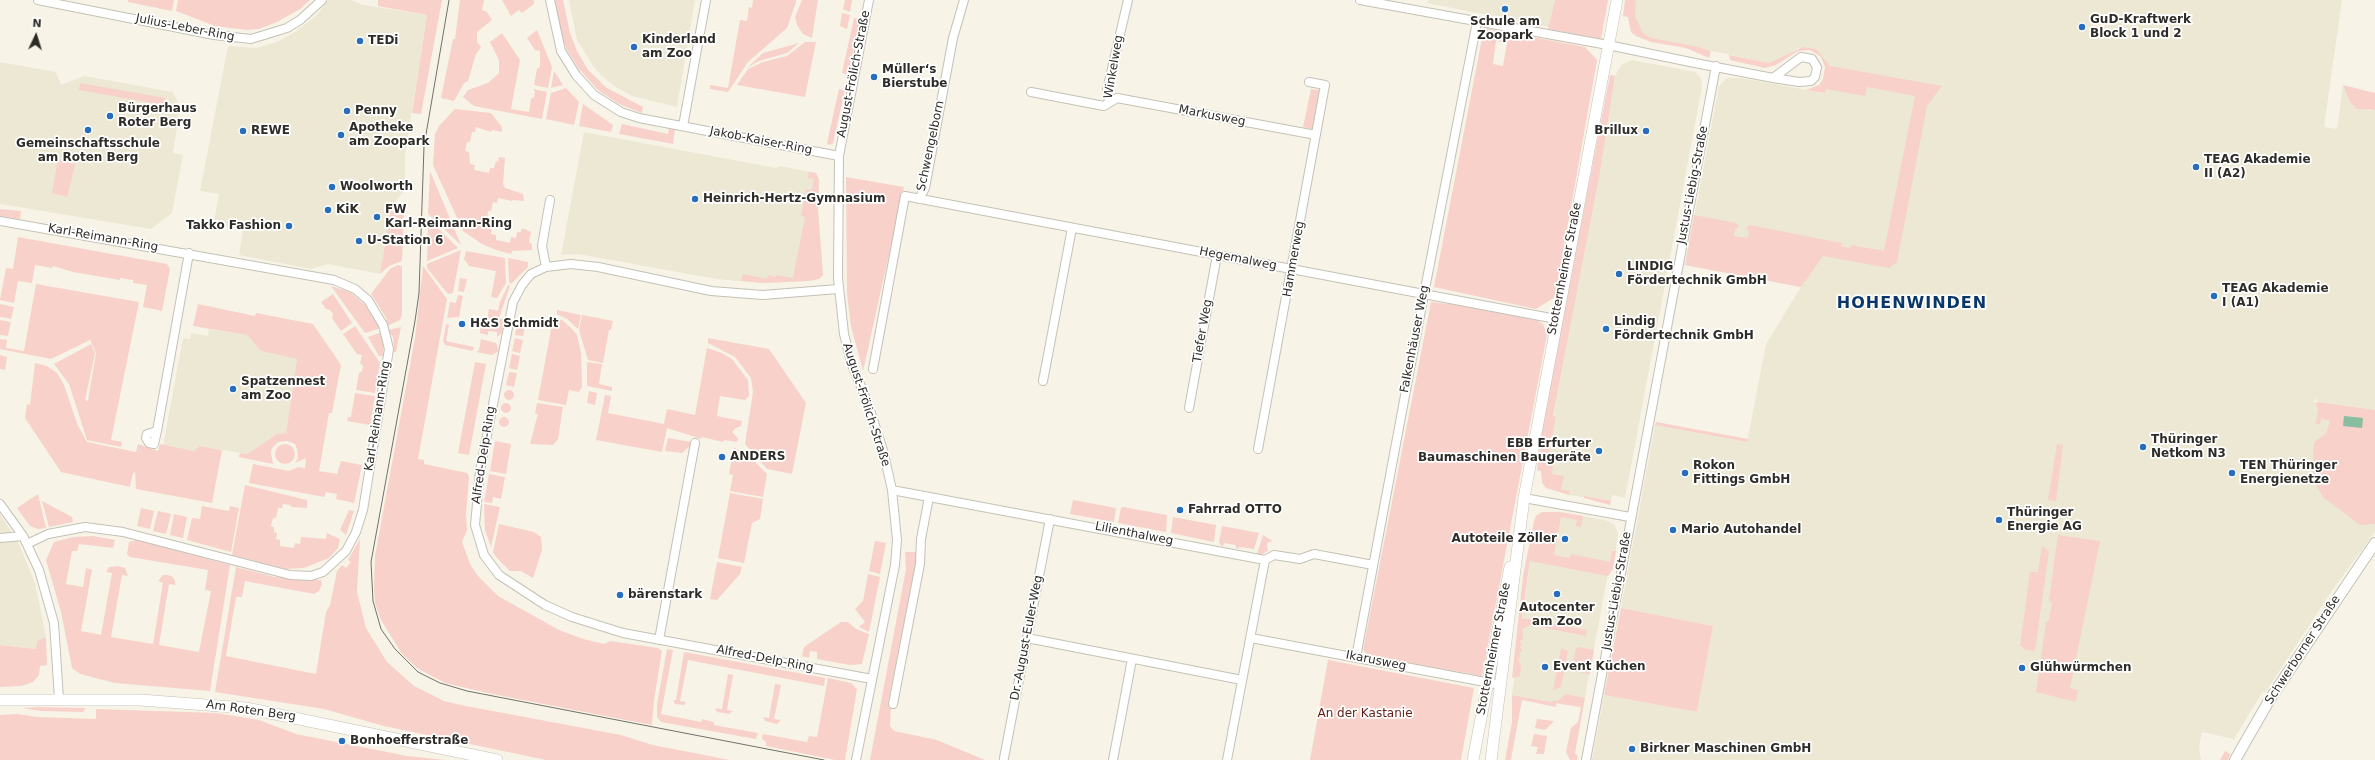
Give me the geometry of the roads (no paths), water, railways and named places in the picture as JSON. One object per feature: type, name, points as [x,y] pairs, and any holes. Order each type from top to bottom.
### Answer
[{"type":"main road","name":"Stotternheimer Straße","points":[[1473,760],[1487,682],[1517,539],[1556,319],[1617,0]]},
{"type":"main road","name":"Stotternheimer Straße","points":[[1491,760],[1515,580],[1517,539]]},
{"type":"main road","name":"Am Roten Berg","points":[[0,700],[59,699],[182,702],[246,708],[497,760]]},
{"type":"street","name":"Julius-Leber-Ring","points":[[38,0],[214,34],[251,39],[287,28],[300,20],[322,0]]},
{"type":"street","name":"Jakob-Kaiser-Ring","points":[[550,0],[551,16],[561,51],[576,75],[594,96],[621,112],[640,118],[839,156]]},
{"type":"street","points":[[683,126],[706,0]]},
{"type":"street","name":"August-Frölich-Straße","points":[[856,760],[895,565],[897,540],[892,490],[883,450],[870,410],[851,362],[840,315],[838,289],[839,156],[869,0]]},
{"type":"street","name":"Schwengelborn","points":[[873,369],[904,196],[919,199],[925,188],[953,38],[964,0]]},
{"type":"street","name":"Winkelweg","points":[[1030,92],[1104,106],[1109,102],[1107,90],[1128,0]]},
{"type":"street","points":[[1360,0],[1608,45],[1773,78],[1805,83],[1815,77],[1818,67],[1812,59],[1801,57],[1773,78]]},
{"type":"street","name":"Falkenhäuser Weg","points":[[1356,657],[1477,22]]},
{"type":"street","name":"Justus-Liebig-Straße","points":[[1586,760],[1630,517],[1716,66]]},
{"type":"street","name":"Hammerweg","points":[[1258,449],[1325,85],[1309,82]]},
{"type":"street","name":"Markusweg","points":[[1109,102],[1117,98],[1316,135]]},
{"type":"street","name":"Hegemalweg","points":[[919,199],[1556,319]]},
{"type":"street","points":[[546,267],[542,246],[550,200]]},
{"type":"street","name":"Karl-Reimann-Ring","points":[[0,221],[190,253],[334,280],[354,289],[368,300],[383,325],[389,349],[363,510],[356,532],[346,551],[323,572],[311,576],[290,575],[123,532],[85,527],[48,534],[27,544]]},
{"type":"street","points":[[1043,381],[1072,228]]},
{"type":"street","points":[[157,431],[190,253]]},
{"type":"street","name":"Tiefer Weg","points":[[1189,408],[1217,255]]},
{"type":"street","name":"Alfred-Delp-Ring","points":[[838,289],[781,294],[738,294],[711,291],[598,267],[571,264],[546,267],[526,278],[513,302],[480,466],[475,512],[480,542],[490,564],[506,581],[552,608],[595,624],[659,640],[872,679]]},
{"type":"street","points":[[659,640],[695,443]]},
{"type":"street","name":"Lilienthalweg","points":[[892,490],[1265,560],[1274,555],[1300,559],[1314,554],[1373,565]]},
{"type":"street","points":[[893,704],[920,564],[921,539],[929,497]]},
{"type":"street","name":"Justus-Liebig-Straße","points":[[1524,498],[1630,517]]},
{"type":"street","points":[[0,504],[27,544],[39,570],[54,623],[59,699]]},
{"type":"street","name":"Dr.-August-Euler-Weg","points":[[1004,758],[1050,519]]},
{"type":"street","points":[[0,538],[22,536]]},
{"type":"street","name":"Schwerborner Straße","points":[[2235,760],[2270,699],[2375,543]]},
{"type":"street","points":[[1227,760],[1265,560]]},
{"type":"street","points":[[1027,638],[1242,680]]},
{"type":"street","name":"Ikarusweg","points":[[1251,638],[1501,685]]},
{"type":"street","points":[[1113,760],[1132,659]]},
{"type":"tram line","points":[[449,0],[424,146],[419,293],[371,562],[373,601],[381,629],[395,649],[418,672],[440,683],[467,691],[824,760]]},
{"type":"place","name":"Schule am Zoopark","points":[[1505,9]]},
{"type":"place","name":"GuD-Kraftwerk Block 1 und 2","points":[[2082,27]]},
{"type":"place","name":"TEDi","points":[[360,41]]},
{"type":"place","name":"Kinderland am Zoo","points":[[634,47]]},
{"type":"place","name":"Müller‘s Bierstube","points":[[874,77]]},
{"type":"place","name":"Penny","points":[[347,111]]},
{"type":"place","name":"Bürgerhaus Roter Berg","points":[[110,116]]},
{"type":"place","name":"Gemeinschaftsschule am Roten Berg","points":[[88,130]]},
{"type":"place","name":"REWE","points":[[243,131]]},
{"type":"place","name":"Brillux","points":[[1646,131]]},
{"type":"place","name":"Apotheke am Zoopark","points":[[341,135]]},
{"type":"place","name":"TEAG Akademie II (A2)","points":[[2196,167]]},
{"type":"place","name":"Woolworth","points":[[332,187]]},
{"type":"place","name":"Heinrich-Hertz-Gymnasium","points":[[695,199]]},
{"type":"place","name":"KiK","points":[[328,210]]},
{"type":"place","name":"FW Karl-Reimann-Ring","points":[[377,217]]},
{"type":"place","name":"Takko Fashion","points":[[289,226]]},
{"type":"place","name":"U-Station 6","points":[[359,241]]},
{"type":"place","name":"LINDIG Fördertechnik GmbH","points":[[1619,274]]},
{"type":"place","name":"TEAG Akademie I (A1)","points":[[2214,296]]},
{"type":"place","name":"H&S Schmidt","points":[[462,324]]},
{"type":"place","name":"Lindig Fördertechnik GmbH","points":[[1606,329]]},
{"type":"place","name":"Spatzennest am Zoo","points":[[233,389]]},
{"type":"place","name":"Thüringer Netkom N3","points":[[2143,447]]},
{"type":"place","name":"EBB Erfurter Baumaschinen Baugeräte","points":[[1599,451]]},
{"type":"place","name":"ANDERS","points":[[722,457]]},
{"type":"place","name":"Rokon Fittings GmbH","points":[[1685,473]]},
{"type":"place","name":"TEN Thüringer Energienetze","points":[[2232,473]]},
{"type":"place","name":"Fahrrad OTTO","points":[[1180,510]]},
{"type":"place","name":"Thüringer Energie AG","points":[[1999,520]]},
{"type":"place","name":"Mario Autohandel","points":[[1673,530]]},
{"type":"place","name":"Autoteile Zöller","points":[[1565,539]]},
{"type":"place","name":"Autocenter am Zoo","points":[[1557,594]]},
{"type":"place","name":"bärenstark","points":[[620,595]]},
{"type":"place","name":"Event Küchen","points":[[1545,667]]},
{"type":"place","name":"Glühwürmchen","points":[[2022,668]]},
{"type":"place","name":"Bonhoefferstraße","points":[[342,741]]},
{"type":"place","name":"Birkner Maschinen GmbH","points":[[1632,749]]},
{"type":"district","name":"HOHENWINDEN","points":[[1912,304]]},
{"type":"park label","name":"An der Kastanie","points":[[1365,714]]}]
